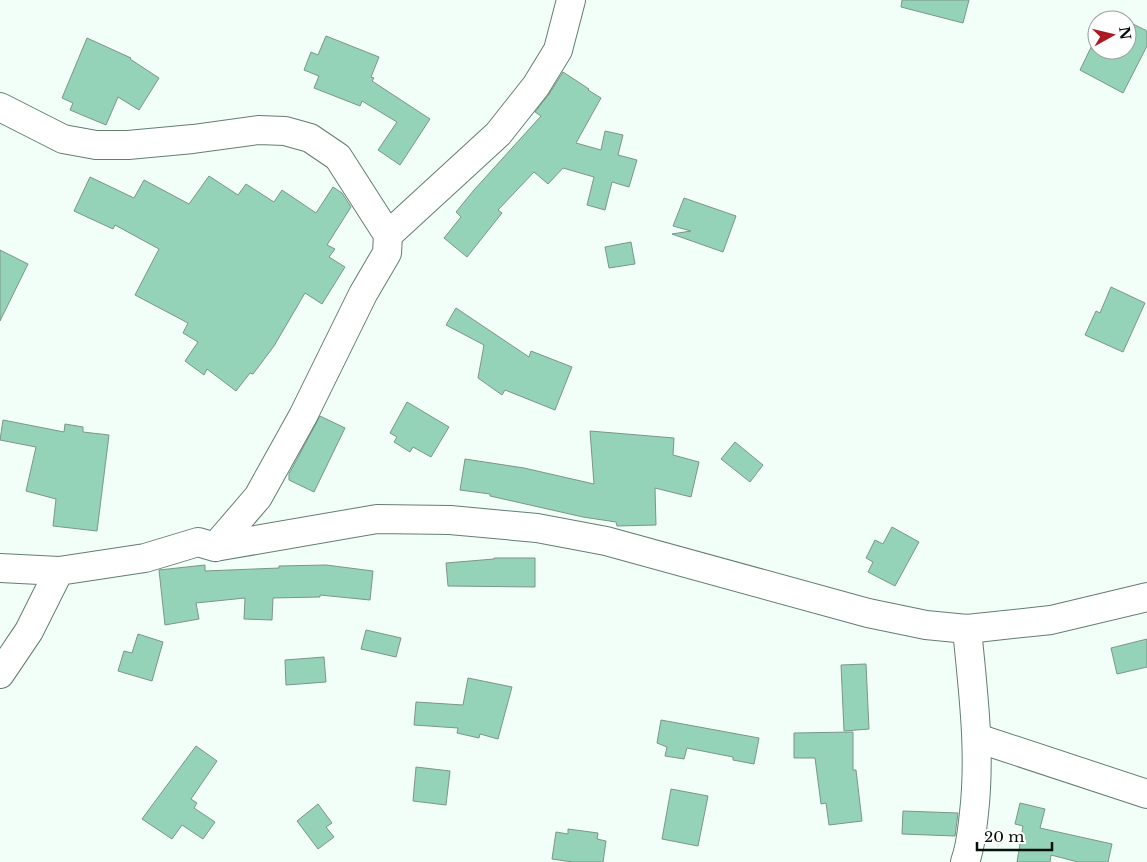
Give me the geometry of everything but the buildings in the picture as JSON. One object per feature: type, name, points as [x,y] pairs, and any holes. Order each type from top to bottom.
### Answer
[{"type":"street","points":[[388,235],[498,134],[536,86],[558,50],[572,0]]},
{"type":"street","points":[[0,107],[63,139],[96,145],[128,145],[193,139],[258,130],[285,131],[310,138],[338,157],[388,235],[387,253],[363,294],[303,416],[258,497],[215,547]]},
{"type":"street","points":[[0,568],[60,571],[145,558],[198,542],[215,547],[377,519],[450,520],[537,528],[606,541],[868,612],[926,625],[967,629],[1052,620],[1147,597]]},
{"type":"street","points":[[0,674],[29,631],[60,571]]},
{"type":"street","points":[[965,862],[970,848],[977,794],[977,738],[967,629]]},
{"type":"street","points":[[977,738],[1147,794]]}]
